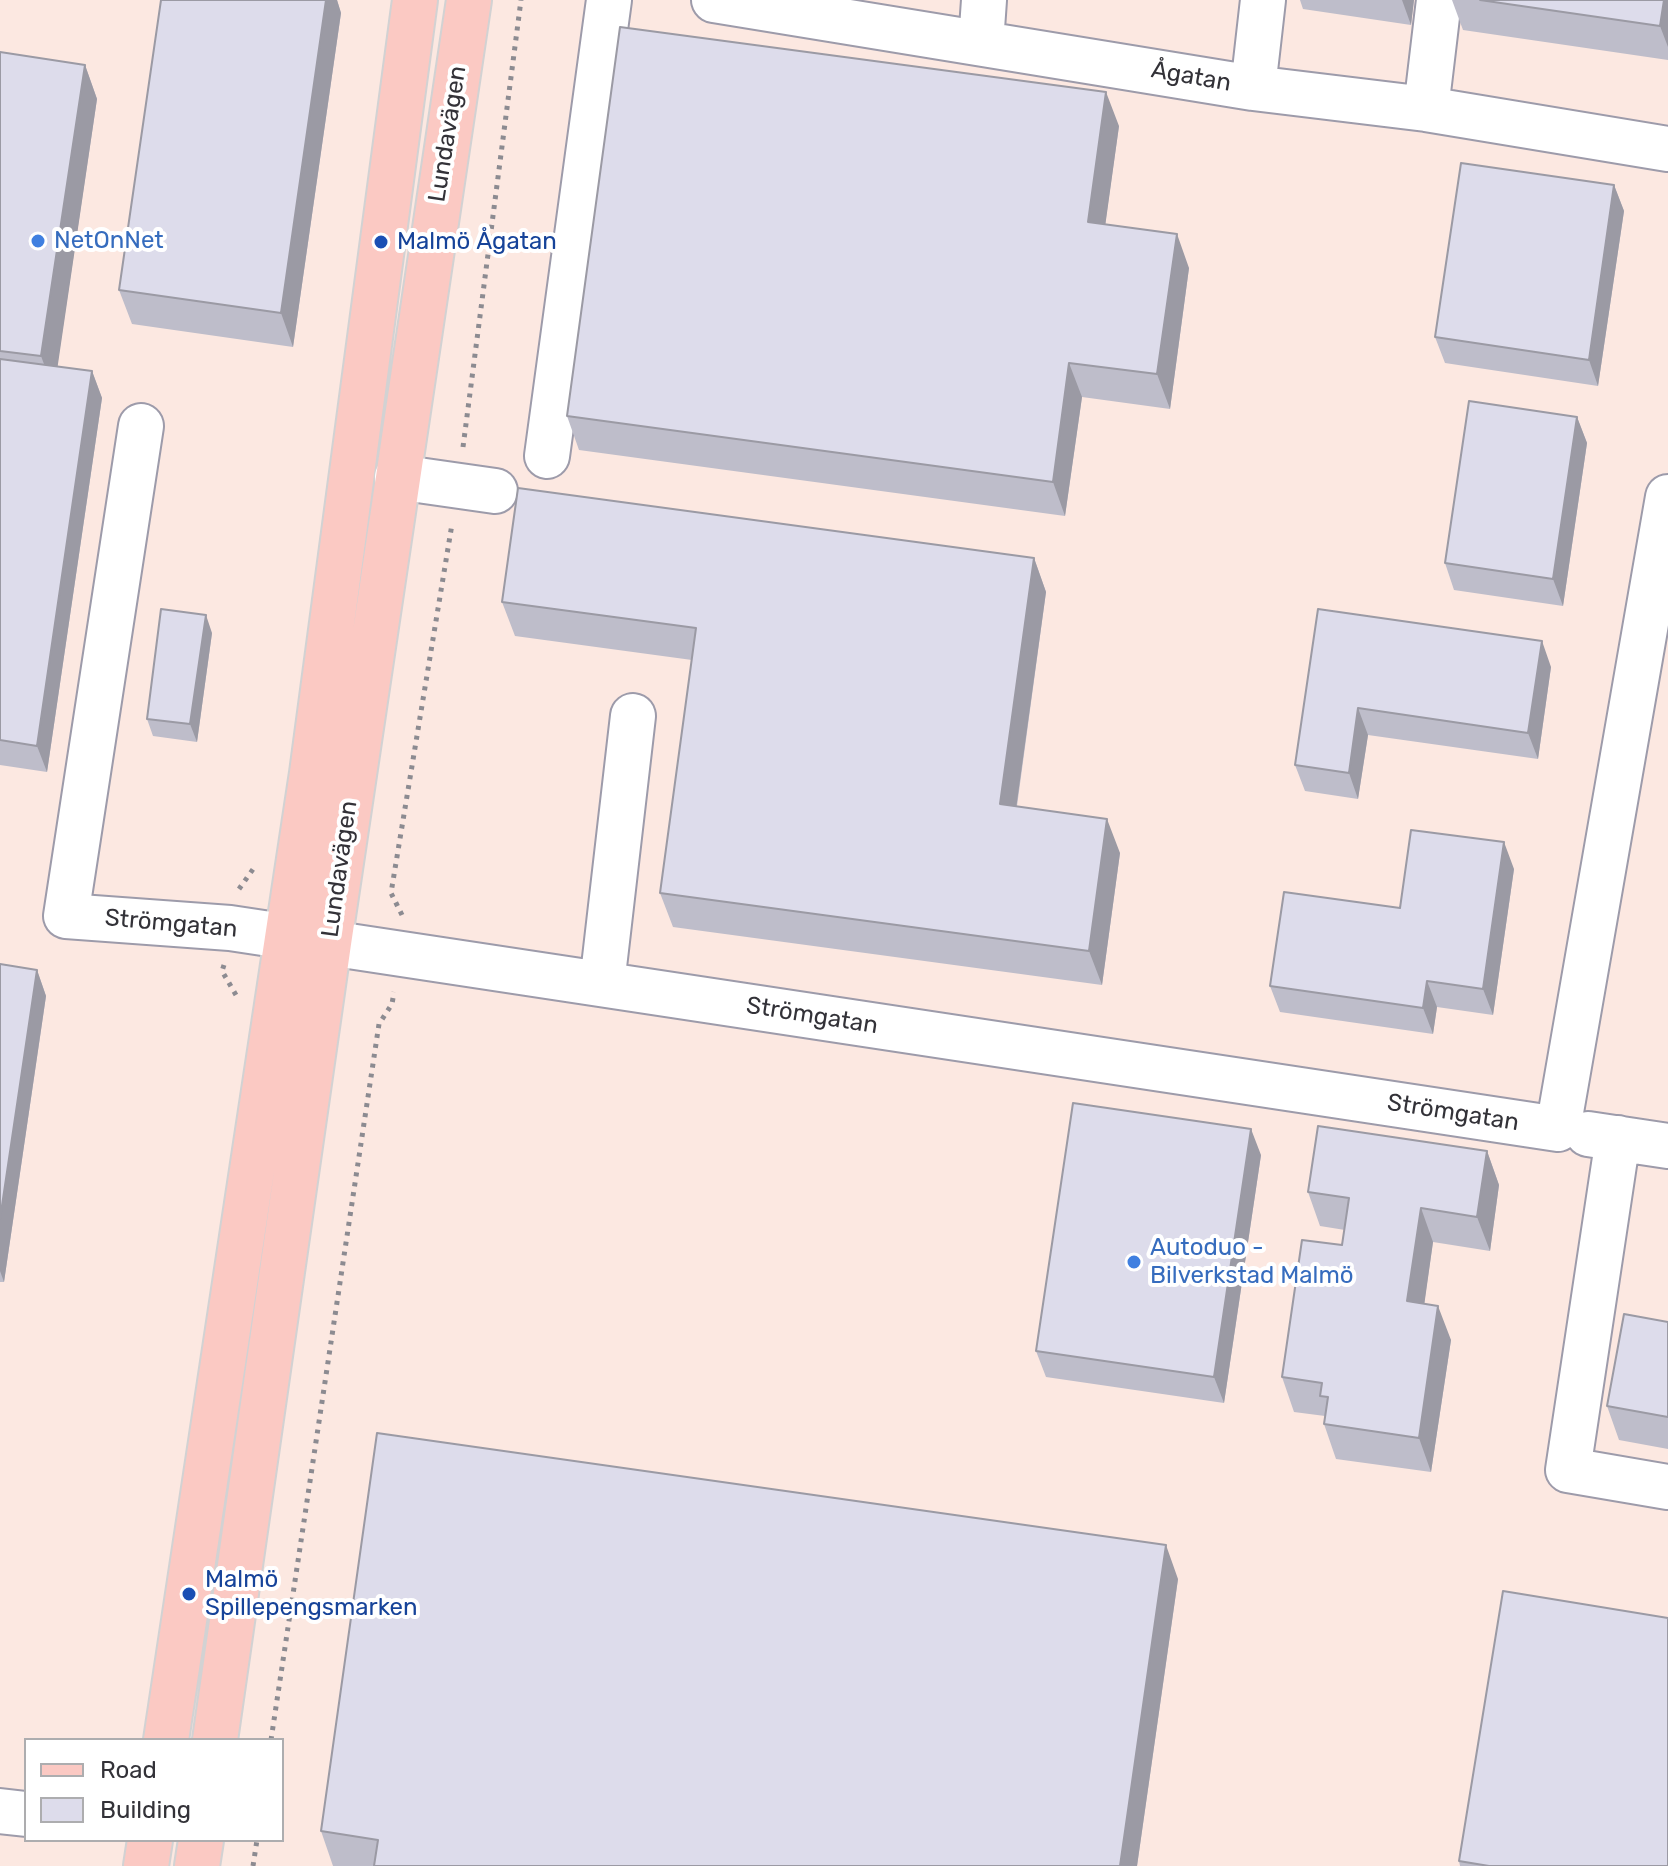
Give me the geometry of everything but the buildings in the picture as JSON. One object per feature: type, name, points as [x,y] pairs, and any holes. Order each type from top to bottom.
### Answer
[{"type":"main road","name":"Lundavägen","points":[[166,1738],[354,476],[415,0]]},
{"type":"main road","name":"Lundavägen","points":[[215,1738],[469,0]]},
{"type":"main road","points":[[146,1866],[150,1842]]},
{"type":"main road","points":[[197,1866],[201,1842]]},
{"type":"street","points":[[547,456],[609,0]]},
{"type":"street","name":"Ågatan","points":[[714,0],[841,9],[981,43],[1253,88],[1426,109],[1668,149]]},
{"type":"street","points":[[981,43],[984,0]]},
{"type":"street","points":[[1253,88],[1263,0]]},
{"type":"street","points":[[1426,109],[1439,0]]},
{"type":"street","name":"Strömgatan","points":[[141,426],[66,916],[230,928],[1668,1146]]},
{"type":"street","points":[[397,477],[476,488]]},
{"type":"street","points":[[1558,1129],[1668,497]]},
{"type":"street","points":[[602,984],[633,716]]},
{"type":"street","points":[[1618,1138],[1568,1470],[1668,1487]]},
{"type":"street","points":[[0,1811],[24,1814]]},
{"type":"path","points":[[271,1738],[379,1024],[392,1004],[400,953],[404,918],[391,893],[476,488],[521,0]]},
{"type":"path","points":[[253,1866],[257,1842]]},
{"type":"shaded area","points":[[0,0],[1668,0],[1668,1866],[0,1866]]},
{"type":"place","name":"NetOnNet","points":[[38,241]]},
{"type":"place","name":"Malmö Ågatan","points":[[381,242]]},
{"type":"place","name":"Autoduo - Bilverkstad Malmö","points":[[1134,1262]]},
{"type":"place","name":"Malmö Spillepengsmarken","points":[[189,1594]]}]
